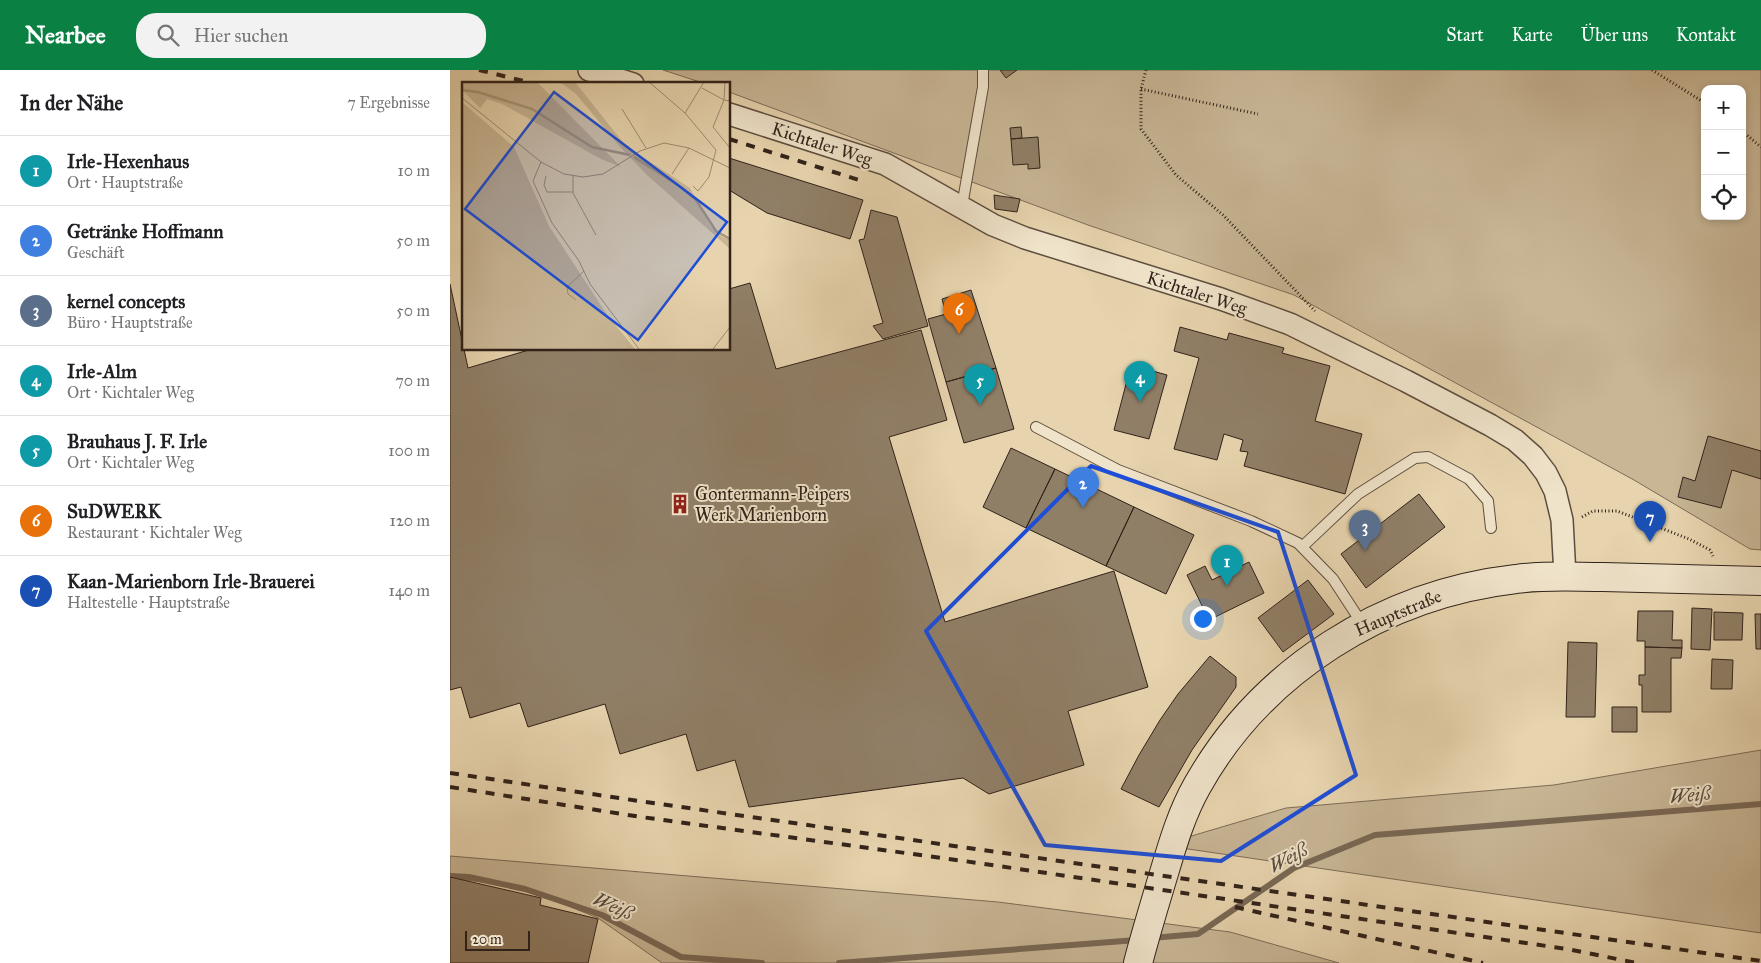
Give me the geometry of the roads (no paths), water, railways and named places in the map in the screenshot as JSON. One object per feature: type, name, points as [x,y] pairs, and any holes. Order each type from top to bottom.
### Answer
[{"type":"main road","name":"Hauptstraße","points":[[1138,963],[1174,839],[1197,787],[1223,745],[1256,706],[1309,659],[1363,625],[1410,605],[1455,590],[1516,579],[1565,576],[1761,581]]},
{"type":"street","points":[[589,70],[627,82]]},
{"type":"street","name":"Kichtaler Weg","points":[[730,114],[885,164],[993,225],[1025,238],[1221,299],[1290,324],[1406,380],[1516,440],[1533,456],[1546,473],[1555,491],[1562,520],[1565,576]]},
{"type":"lane","points":[[962,206],[982,87],[983,70]]},
{"type":"lane","points":[[1036,427],[1118,470],[1251,521],[1298,543],[1333,578],[1363,625]]},
{"type":"lane","points":[[1302,547],[1358,494],[1415,458],[1428,456],[1469,479],[1476,486],[1488,501],[1491,528]]},
{"type":"waterway","name":"Weiß","points":[[1152,938],[1198,934],[1294,868],[1375,835],[1761,804]]},
{"type":"waterway","name":"Weiß","points":[[450,876],[469,877],[525,889],[602,915],[681,957],[762,963]]},
{"type":"waterway","name":"Weiß","points":[[839,963],[1137,940]]},
{"type":"railway","points":[[479,70],[528,82]]},
{"type":"railway","points":[[730,139],[859,180]]},
{"type":"railway","points":[[450,773],[1761,961]]},
{"type":"railway","points":[[450,787],[641,817],[964,861],[1567,949],[1637,963]]},
{"type":"railway","points":[[1235,907],[1483,963]]},
{"type":"place","name":"SuDWERK","points":[[959,334]]},
{"type":"place","name":"Irle-Alm","points":[[1140,402]]},
{"type":"place","name":"Brauhaus J. F. Irle","points":[[980,405]]},
{"type":"place","name":"Gontermann-Peipers Werk Marienborn","points":[[680,504]]},
{"type":"place","name":"Getränke Hoffmann","points":[[1083,508]]},
{"type":"place","name":"Kaan-Marienborn Irle-Brauerei","points":[[1650,542]]},
{"type":"place","name":"kernel concepts","points":[[1365,551]]},
{"type":"place","name":"Irle-Hexenhaus","points":[[1227,586]]}]
